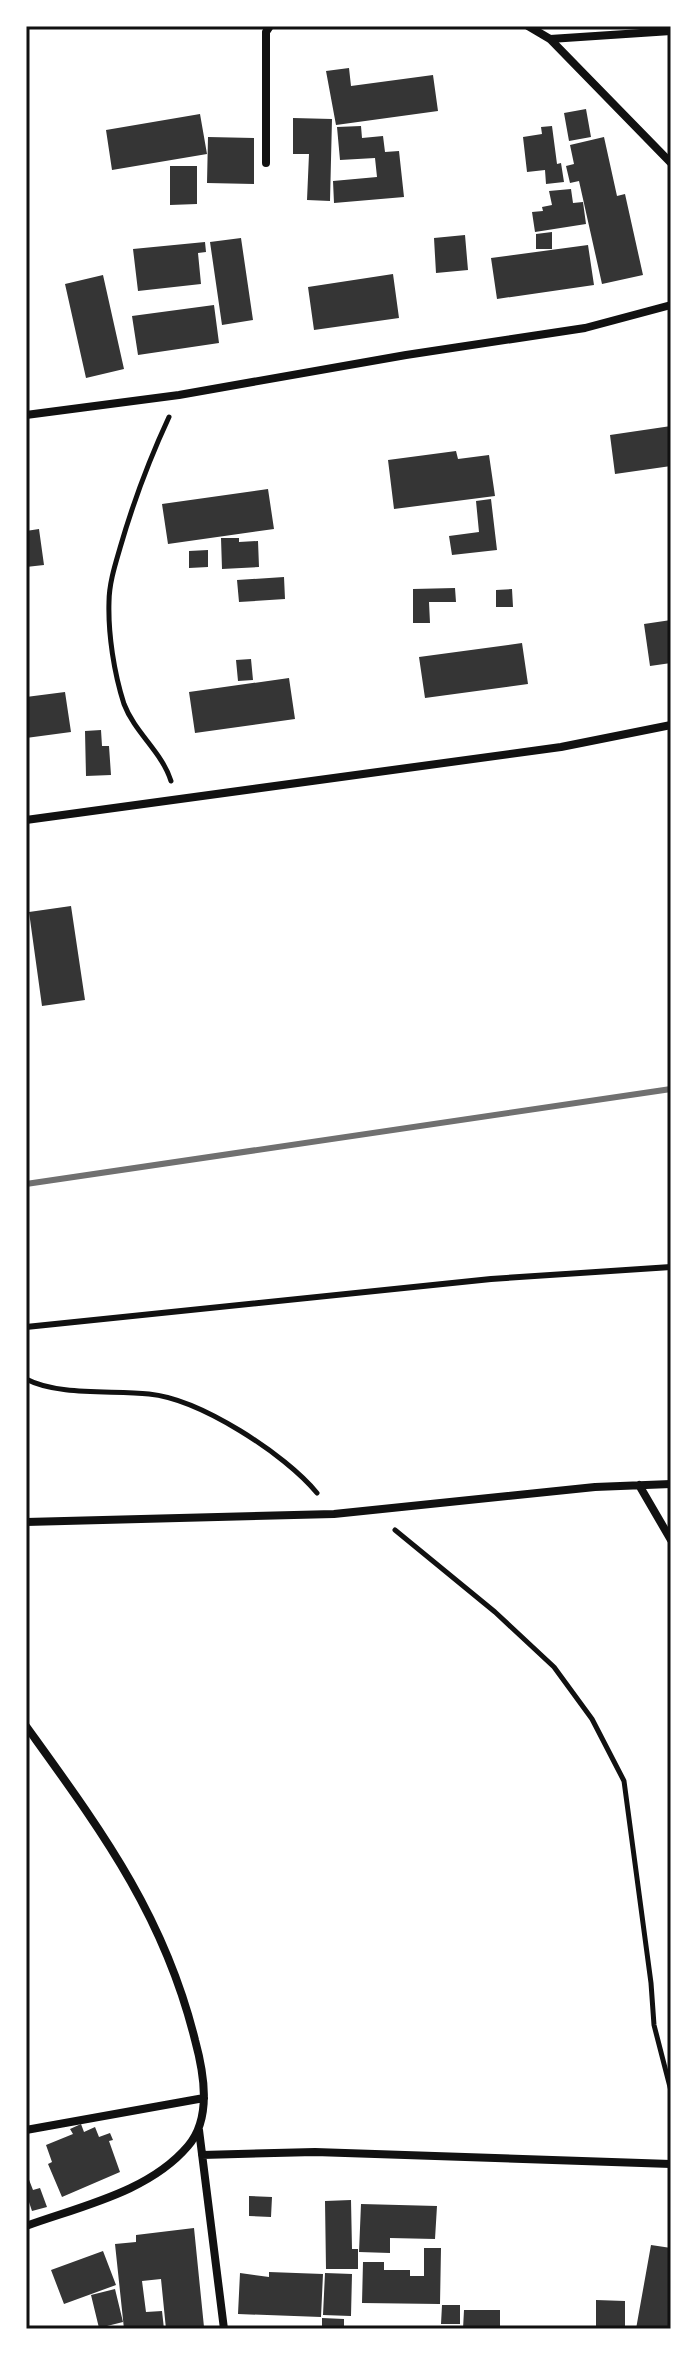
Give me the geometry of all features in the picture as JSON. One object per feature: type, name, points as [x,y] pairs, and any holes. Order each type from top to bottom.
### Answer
[{"type":"street","points":[[266,163],[266,32],[270,26]]},
{"type":"street","points":[[528,26],[550,39],[671,163]]},
{"type":"street","points":[[550,39],[671,31]]},
{"type":"street","points":[[26,415],[179,395],[406,355],[585,328],[671,305]]},
{"type":"street","points":[[26,820],[177,802],[561,747],[671,725]]},
{"type":"street","points":[[26,1522],[334,1514],[505,1496],[671,1484]]},
{"type":"street","points":[[639,1485],[671,1540]]},
{"type":"street","points":[[26,1726],[103,1833],[150,1915],[185,2000],[203,2069],[204,2098],[199,2129],[224,2329]]},
{"type":"street","points":[[26,2130],[204,2098]]},
{"type":"street","points":[[26,2226],[121,2192],[170,2165],[190,2144],[199,2129]]},
{"type":"street","points":[[202,2155],[315,2152],[671,2164]]},
{"type":"lane","points":[[26,1327],[491,1279],[671,1267]]},
{"type":"path","points":[[177,802],[167,770],[131,721],[123,701],[112,646],[109,600],[113,572],[130,513],[179,395]]},
{"type":"path","points":[[26,1379],[55,1388],[153,1394],[178,1399],[210,1414],[299,1472],[334,1514]]},
{"type":"path","points":[[373,1511],[495,1612],[554,1667],[592,1719],[624,1781],[654,2025],[671,2091]]},
{"type":"building","points":[[349,68],[351,86],[433,75],[438,111],[336,125],[326,71]]},
{"type":"building","points":[[586,109],[591,137],[569,141],[564,113]]},
{"type":"building","points":[[200,114],[207,154],[112,170],[106,130]]},
{"type":"building","points":[[293,118],[332,119],[330,201],[307,200],[309,154],[293,154]]},
{"type":"building","points":[[361,126],[362,138],[383,136],[385,152],[399,151],[404,197],[334,203],[333,181],[377,177],[375,158],[340,160],[337,127]]},
{"type":"building","points":[[552,126],[557,164],[561,163],[564,182],[546,184],[545,170],[527,172],[523,137],[542,134],[541,127]]},
{"type":"building","points":[[208,137],[254,138],[254,184],[207,183]]},
{"type":"building","points":[[604,137],[617,196],[625,194],[643,275],[602,284],[579,181],[570,183],[566,166],[574,164],[570,145]]},
{"type":"building","points":[[170,166],[197,166],[197,204],[170,205]]},
{"type":"building","points":[[571,189],[573,203],[583,202],[586,224],[535,232],[532,212],[543,211],[542,207],[552,205],[549,191]]},
{"type":"building","points":[[552,232],[552,249],[536,249],[536,234]]},
{"type":"building","points":[[465,235],[468,270],[436,273],[434,238]]},
{"type":"building","points":[[241,238],[253,320],[222,325],[210,242]]},
{"type":"building","points":[[205,242],[206,252],[198,253],[201,284],[138,291],[133,249]]},
{"type":"building","points":[[588,245],[594,285],[497,299],[491,258]]},
{"type":"building","points":[[393,274],[399,318],[314,330],[308,287]]},
{"type":"building","points":[[103,275],[124,369],[86,378],[65,284]]},
{"type":"building","points":[[214,305],[219,343],[138,355],[132,316]]},
{"type":"building","points":[[671,426],[671,466],[615,474],[610,435]]},
{"type":"building","points":[[456,451],[458,459],[489,455],[495,496],[394,509],[388,460]]},
{"type":"building","points":[[268,489],[274,529],[168,544],[162,504]]},
{"type":"building","points":[[491,499],[497,550],[452,555],[449,536],[479,532],[476,501]]},
{"type":"building","points":[[39,529],[44,565],[26,567],[26,531]]},
{"type":"building","points":[[221,538],[239,538],[239,542],[258,541],[259,567],[222,569]]},
{"type":"building","points":[[208,550],[208,567],[189,568],[189,551]]},
{"type":"building","points":[[284,577],[285,599],[239,602],[237,580]]},
{"type":"building","points":[[455,588],[456,602],[429,602],[430,623],[413,623],[413,589]]},
{"type":"building","points":[[512,589],[513,607],[496,607],[496,590]]},
{"type":"building","points":[[671,620],[671,663],[650,666],[644,624]]},
{"type":"building","points":[[522,643],[528,684],[425,698],[419,657]]},
{"type":"building","points":[[251,659],[253,680],[238,681],[236,660]]},
{"type":"building","points":[[289,678],[295,719],[195,733],[189,692]]},
{"type":"building","points":[[65,692],[71,732],[26,738],[26,697]]},
{"type":"building","points":[[101,730],[102,746],[109,746],[111,775],[86,776],[85,731]]},
{"type":"building","points":[[71,906],[85,1000],[42,1006],[29,912]]},
{"type":"building","points":[[81,2124],[84,2132],[95,2127],[99,2137],[110,2133],[113,2140],[109,2141],[120,2172],[62,2197],[48,2164],[52,2162],[46,2145],[73,2134],[70,2129]]},
{"type":"building","points":[[26,2172],[33,2190],[40,2188],[47,2207],[32,2211],[26,2199]]},
{"type":"building","points":[[249,2196],[272,2197],[271,2217],[249,2216]]},
{"type":"building","points":[[351,2200],[352,2249],[358,2249],[358,2269],[326,2269],[325,2201]]},
{"type":"building","points":[[361,2204],[437,2206],[435,2239],[390,2238],[390,2253],[359,2252]]},
{"type":"building","points":[[194,2228],[204,2327],[166,2329],[161,2279],[142,2281],[146,2312],[162,2311],[164,2329],[124,2329],[115,2244],[136,2242],[136,2235]]},
{"type":"building","points":[[651,2245],[671,2248],[671,2329],[636,2329]]},
{"type":"building","points":[[424,2248],[441,2248],[440,2304],[362,2303],[363,2262],[384,2262],[384,2270],[410,2270],[410,2276],[424,2276]]},
{"type":"building","points":[[103,2251],[116,2285],[64,2304],[51,2270]]},
{"type":"building","points":[[269,2272],[323,2274],[321,2317],[238,2314],[240,2273],[269,2277]]},
{"type":"building","points":[[325,2273],[352,2274],[351,2316],[323,2315]]},
{"type":"building","points":[[115,2289],[123,2322],[99,2328],[91,2295]]},
{"type":"building","points":[[596,2300],[625,2301],[625,2329],[596,2329]]},
{"type":"building","points":[[442,2305],[460,2305],[460,2324],[441,2324]]},
{"type":"building","points":[[464,2310],[500,2310],[500,2329],[463,2329]]},
{"type":"building","points":[[322,2318],[344,2319],[344,2329],[322,2329]]},
{"type":"railway","points":[[26,1184],[671,1089]]}]
